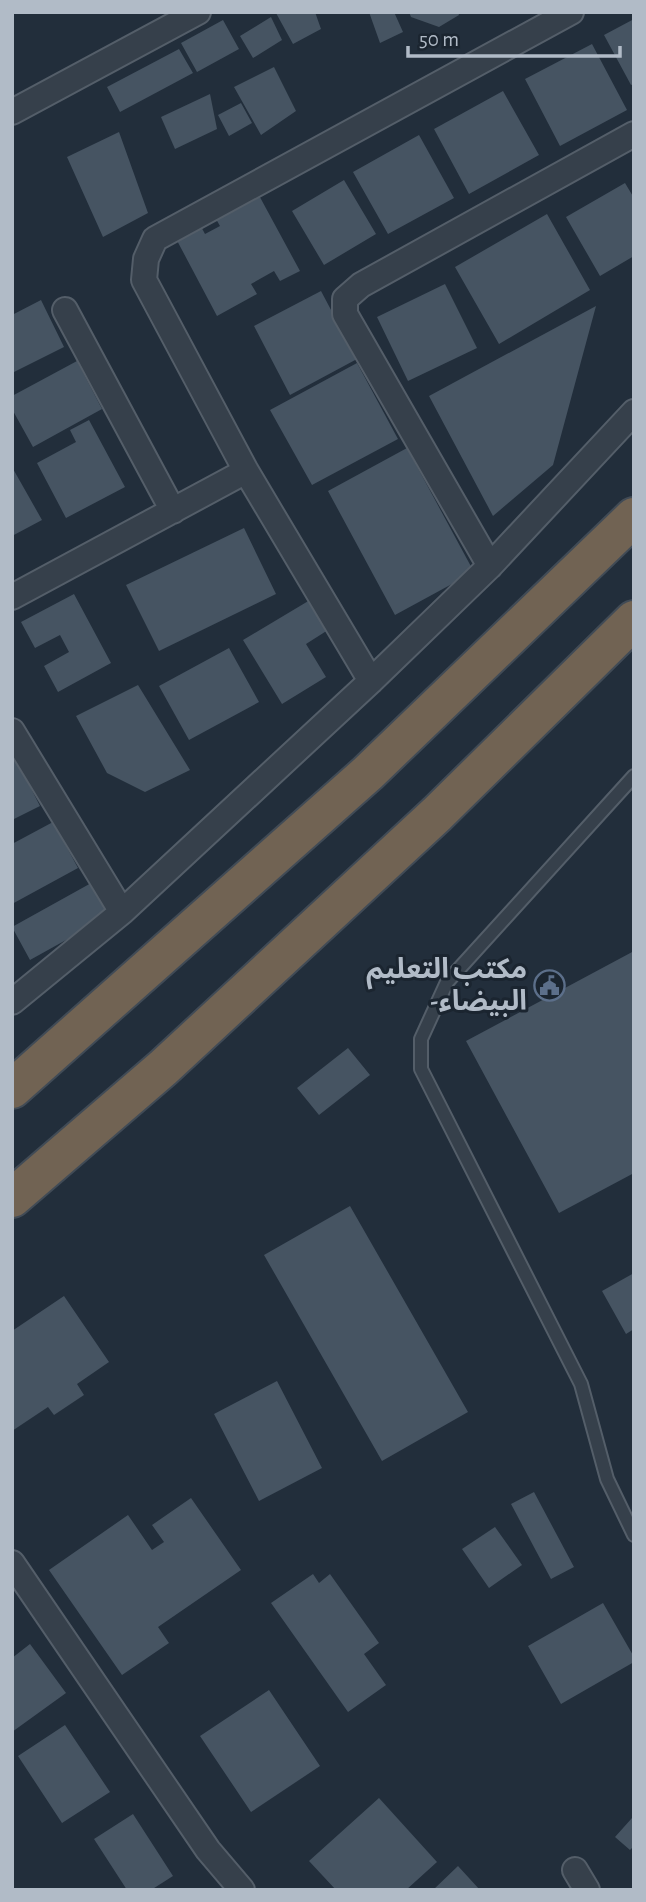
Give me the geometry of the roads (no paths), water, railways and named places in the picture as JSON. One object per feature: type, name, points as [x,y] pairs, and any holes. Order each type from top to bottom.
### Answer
[{"type":"highway","points":[[12,1089],[369,773],[634,517]]},
{"type":"highway","points":[[12,1198],[163,1068],[407,843],[634,620]]},
{"type":"street","points":[[12,112],[198,12]]},
{"type":"street","points":[[371,681],[246,471],[144,279],[146,259],[155,239],[571,12]]},
{"type":"street","points":[[490,566],[345,314],[345,299],[361,285],[634,134]]},
{"type":"street","points":[[65,310],[173,511]]},
{"type":"street","points":[[15,993],[122,912],[371,681],[490,566],[634,412]]},
{"type":"street","points":[[12,597],[246,471]]},
{"type":"street","points":[[12,731],[122,912]]},
{"type":"street","points":[[12,1563],[208,1850],[242,1890]]},
{"type":"lane","points":[[634,776],[447,982],[421,1039],[421,1069],[581,1384],[607,1479],[634,1535]]},
{"type":"place","name":"مكتب التعليم -البيضاء","points":[[550,986]]}]
